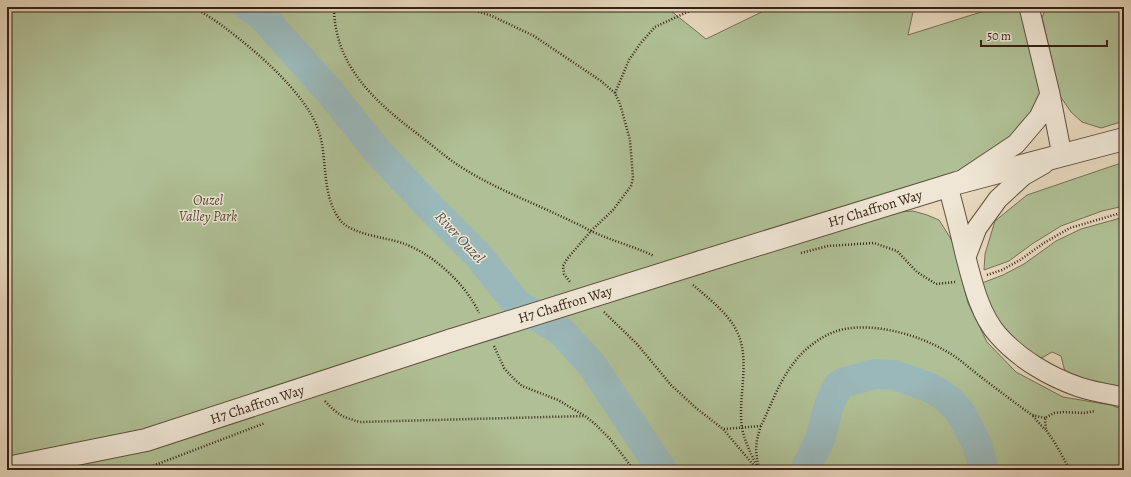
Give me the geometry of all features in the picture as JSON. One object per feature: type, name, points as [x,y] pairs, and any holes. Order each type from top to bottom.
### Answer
[{"type":"street","points":[[966,257],[977,228],[998,199],[1023,176],[1061,155],[1050,94],[1029,7]]},
{"type":"street","points":[[1050,94],[1039,117],[1016,144],[952,184],[966,257],[978,300],[985,316],[997,335],[1020,356],[1050,374],[1080,387],[1124,397]]},
{"type":"street","name":"H7 Chaffron Way","points":[[7,468],[146,440],[452,340],[952,184],[1124,139]]},
{"type":"path","points":[[194,7],[224,27],[257,54],[281,76],[309,111],[318,130],[324,150],[325,176],[330,201],[340,220],[356,230],[403,243],[428,256],[446,268],[460,284],[477,307],[480,314]]},
{"type":"path","points":[[334,7],[336,29],[342,50],[350,66],[368,92],[389,112],[460,167],[517,197],[591,231],[660,259]]},
{"type":"path","points":[[464,7],[492,16],[534,36],[601,81],[615,93],[623,111],[630,140],[633,178],[631,186],[618,204],[600,224],[591,231],[567,259],[563,266],[564,274],[568,281],[574,286]]},
{"type":"path","points":[[615,93],[629,60],[640,44],[655,27],[698,7]]},
{"type":"path","points":[[799,254],[828,246],[874,243],[897,250],[917,272],[936,284],[972,280],[1002,270],[1070,228],[1124,212]]},
{"type":"path","points":[[690,282],[725,315],[734,326],[739,337],[744,358],[742,428],[748,449],[759,470]]},
{"type":"path","points":[[601,310],[637,344],[671,385],[696,408],[723,429],[759,470]]},
{"type":"path","points":[[759,470],[756,453],[756,439],[776,392],[793,364],[802,353],[829,334],[844,329],[866,328],[912,336],[935,345],[960,361],[1032,416],[1046,430],[1070,470]]},
{"type":"path","points":[[492,341],[504,368],[522,386],[558,400],[585,416],[610,440],[634,470]]},
{"type":"path","points":[[324,401],[336,413],[360,422],[585,416]]},
{"type":"path","points":[[1032,416],[1045,418],[1054,413],[1084,413],[1102,409]]},
{"type":"path","points":[[1045,418],[1046,430]]},
{"type":"path","points":[[723,429],[762,426]]},
{"type":"green space","name":"Ouzel Valley Park","points":[[7,7],[666,7],[706,39],[772,7],[914,7],[908,35],[997,7],[1025,7],[1050,94],[1016,144],[897,212],[913,211],[939,220],[952,241],[968,303],[987,342],[1016,372],[1063,397],[1111,405],[1124,410],[1124,470],[7,470]]},
{"type":"green space","points":[[1047,7],[1081,7],[1108,11],[1124,10],[1124,121],[1101,128],[1082,122],[1071,112],[1060,96],[1042,17]]},
{"type":"green space","points":[[1124,162],[1124,206],[1102,211],[1061,226],[1032,244],[1009,261],[984,270],[985,254],[995,221],[1027,195]]},
{"type":"green space","points":[[1124,217],[1124,390],[1090,383],[1067,374],[1061,356],[1052,352],[1040,359],[1027,352],[1007,333],[992,313],[982,283],[1003,275],[1024,264],[1056,241],[1081,229]]},
{"type":"waterway","name":"River Ouzel","points":[[249,7],[262,16],[329,91],[377,151],[477,254],[517,304],[560,330],[592,365],[662,470]]},
{"type":"waterway","name":"River Ouzel","points":[[805,470],[820,439],[829,405],[838,386],[845,382],[875,374],[894,375],[909,380],[931,388],[948,399],[960,412],[977,444],[984,470]]}]
